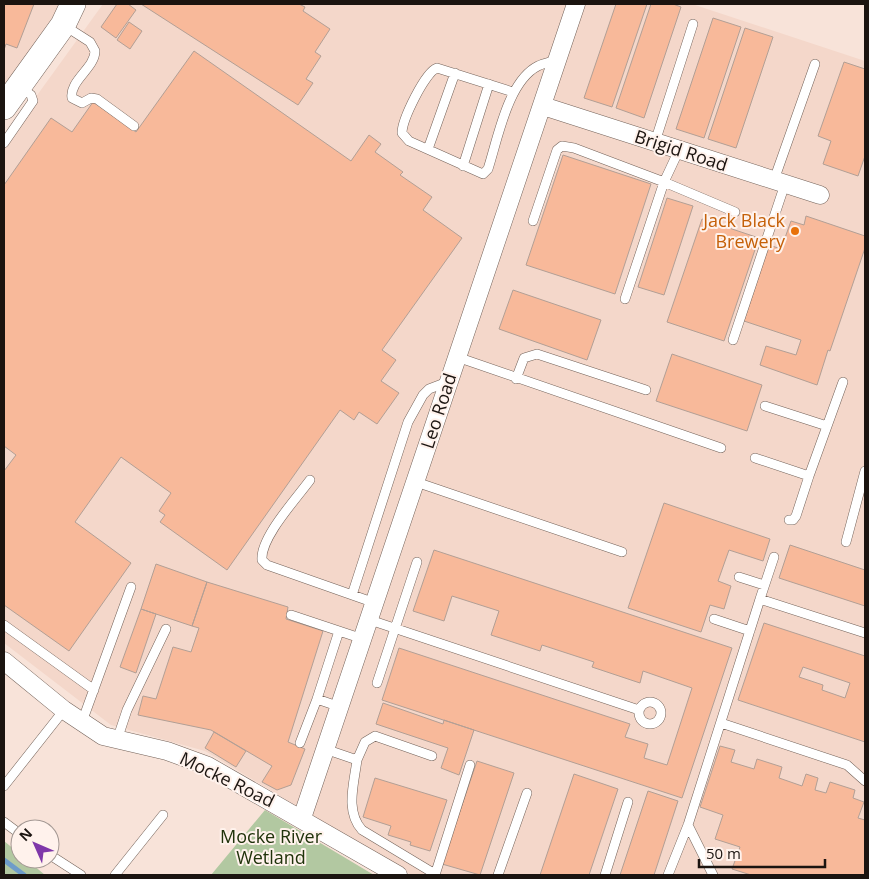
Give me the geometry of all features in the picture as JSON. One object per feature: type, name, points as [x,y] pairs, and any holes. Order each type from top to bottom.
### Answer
[{"type":"main road","points":[[4,107],[68,14],[84,4]]},
{"type":"street","name":"Leo Road","points":[[302,818],[576,4]]},
{"type":"street","name":"Brigid Road","points":[[543,106],[820,195]]},
{"type":"street","name":"Mocke Road","points":[[4,661],[64,710],[103,736],[167,751],[208,766],[302,818],[398,875]]},
{"type":"lane","points":[[68,14],[95,50],[93,60],[73,90],[72,98],[82,103],[91,98],[97,99],[134,126]]},
{"type":"lane","points":[[655,142],[693,24]]},
{"type":"lane","points":[[513,92],[437,68],[428,73],[402,129],[402,133],[409,141],[483,174],[488,169],[513,92],[528,73],[538,66],[558,60]]},
{"type":"lane","points":[[733,340],[815,64]]},
{"type":"lane","points":[[428,149],[455,73]]},
{"type":"lane","points":[[463,166],[489,84]]},
{"type":"lane","points":[[4,143],[33,101],[31,95],[19,86]]},
{"type":"lane","points":[[533,221],[557,150],[562,146],[574,148],[664,182],[735,212]]},
{"type":"lane","points":[[625,300],[664,182],[679,150]]},
{"type":"lane","points":[[516,379],[524,358],[537,354],[646,390]]},
{"type":"lane","points":[[457,357],[516,379],[721,448]]},
{"type":"lane","points":[[352,595],[408,422],[429,389],[450,381]]},
{"type":"lane","points":[[789,520],[793,520],[796,516],[843,382]]},
{"type":"lane","points":[[765,406],[827,426]]},
{"type":"lane","points":[[755,458],[809,476]]},
{"type":"lane","points":[[846,542],[865,471]]},
{"type":"lane","points":[[310,480],[271,534],[263,548],[262,560],[267,565],[375,603]]},
{"type":"lane","points":[[416,482],[622,552]]},
{"type":"lane","points":[[668,875],[688,825],[774,557]]},
{"type":"lane","points":[[377,683],[417,562]]},
{"type":"lane","points":[[739,577],[764,585]]},
{"type":"lane","points":[[82,722],[131,587]]},
{"type":"lane","points":[[760,599],[865,634]]},
{"type":"lane","points":[[291,615],[363,639]]},
{"type":"lane","points":[[714,618],[750,631]]},
{"type":"lane","points":[[370,620],[639,710]]},
{"type":"lane","points":[[4,625],[94,690]]},
{"type":"lane","points":[[117,740],[127,710],[166,628]]},
{"type":"lane","points":[[300,743],[339,631]]},
{"type":"lane","points":[[316,699],[340,707]]},
{"type":"lane","points":[[4,786],[64,710]]},
{"type":"lane","points":[[721,723],[846,765],[865,781]]},
{"type":"lane","points":[[432,756],[375,736],[365,742],[357,760],[352,815],[362,830],[435,875],[470,765]]},
{"type":"lane","points":[[325,749],[357,760]]},
{"type":"lane","points":[[498,875],[527,792]]},
{"type":"lane","points":[[605,875],[628,802]]},
{"type":"lane","points":[[114,875],[163,815]]},
{"type":"lane","points":[[688,825],[713,875]]},
{"type":"lane","points":[[60,861],[81,875]]},
{"type":"shaded area","points":[[4,4],[63,4],[4,88]]},
{"type":"shaded area","points":[[103,4],[692,4],[865,61],[865,875],[412,875],[205,751],[111,725],[4,643],[4,141]]},
{"type":"green space","name":"Mocke River Wetland","points":[[265,810],[374,875],[211,875]]},
{"type":"green space","points":[[4,841],[10,846],[10,869],[38,869],[45,875],[4,875]]},
{"type":"building","points":[[4,4],[34,4],[17,48],[6,44],[4,50]]},
{"type":"building","points":[[117,4],[128,4],[136,10],[116,38],[101,27]]},
{"type":"building","points":[[141,4],[299,4],[305,7],[303,11],[330,29],[315,52],[321,56],[306,79],[313,83],[298,105]]},
{"type":"building","points":[[616,4],[647,4],[612,107],[584,98]]},
{"type":"building","points":[[651,4],[673,4],[681,7],[644,118],[616,108]]},
{"type":"building","points":[[713,18],[741,27],[704,138],[676,129]]},
{"type":"building","points":[[129,22],[142,31],[130,49],[117,40]]},
{"type":"building","points":[[745,28],[773,37],[736,148],[708,139]]},
{"type":"building","points":[[194,51],[351,161],[369,135],[381,144],[375,152],[403,172],[400,175],[432,197],[423,210],[462,238],[382,350],[396,360],[381,381],[399,393],[377,424],[359,412],[354,420],[340,410],[227,570],[160,522],[165,515],[159,511],[171,493],[121,457],[75,522],[131,563],[69,651],[4,605],[4,471],[16,455],[4,446],[4,185],[51,118],[72,132],[93,102],[136,132]]},
{"type":"building","points":[[844,62],[865,69],[865,156],[858,176],[823,164],[831,141],[818,136]]},
{"type":"building","points":[[563,155],[651,184],[615,294],[526,265]]},
{"type":"building","points":[[667,198],[693,206],[664,295],[638,287]]},
{"type":"building","points":[[806,216],[865,236],[865,248],[817,385],[760,365],[766,346],[796,355],[801,340],[744,321],[769,245],[781,249],[791,221],[804,225]]},
{"type":"building","points":[[702,219],[759,238],[724,341],[667,322]]},
{"type":"building","points":[[513,290],[601,320],[587,360],[499,329]]},
{"type":"building","points":[[672,354],[762,385],[747,431],[656,401]]},
{"type":"building","points":[[664,503],[770,539],[763,561],[729,550],[718,581],[731,586],[724,609],[710,605],[701,632],[628,608]]},
{"type":"building","points":[[790,545],[865,570],[865,606],[779,578]]},
{"type":"building","points":[[434,550],[732,648],[682,798],[382,700],[399,648],[630,724],[625,737],[648,744],[644,758],[667,765],[692,688],[643,671],[640,683],[592,667],[594,662],[542,645],[540,651],[491,635],[499,611],[452,596],[444,621],[413,611]]},
{"type":"building","points":[[156,564],[207,582],[192,626],[141,609]]},
{"type":"building","points":[[207,582],[288,607],[286,619],[323,631],[288,742],[305,749],[291,785],[277,790],[262,782],[272,766],[211,730],[138,715],[143,696],[156,699],[173,647],[191,652],[199,628],[192,626]]},
{"type":"building","points":[[141,609],[156,614],[136,673],[120,667]]},
{"type":"building","points":[[764,623],[865,656],[865,742],[738,700]],"holes":[[[803,667],[850,683],[845,698],[822,690],[823,685],[799,677]]]},
{"type":"building","points":[[383,703],[443,724],[444,720],[474,730],[459,775],[441,768],[448,748],[376,724]]},
{"type":"building","points":[[214,732],[246,751],[236,767],[205,748]]},
{"type":"building","points":[[720,746],[735,750],[731,762],[754,769],[757,759],[782,767],[779,778],[802,786],[806,774],[818,778],[815,790],[826,793],[830,782],[855,790],[853,798],[864,802],[858,818],[865,820],[865,875],[751,875],[732,869],[740,847],[715,839],[723,815],[700,807]]},
{"type":"building","points":[[477,761],[514,773],[480,875],[442,864]]},
{"type":"building","points":[[574,774],[618,789],[589,875],[540,875]]},
{"type":"building","points":[[375,778],[447,800],[430,851],[410,845],[411,842],[388,835],[391,826],[363,817]]},
{"type":"building","points":[[648,791],[678,801],[654,875],[620,875]]},
{"type":"waterway","points":[[4,860],[24,875]]},
{"type":"place","name":"Jack Black Brewery","points":[[795,231]]}]
